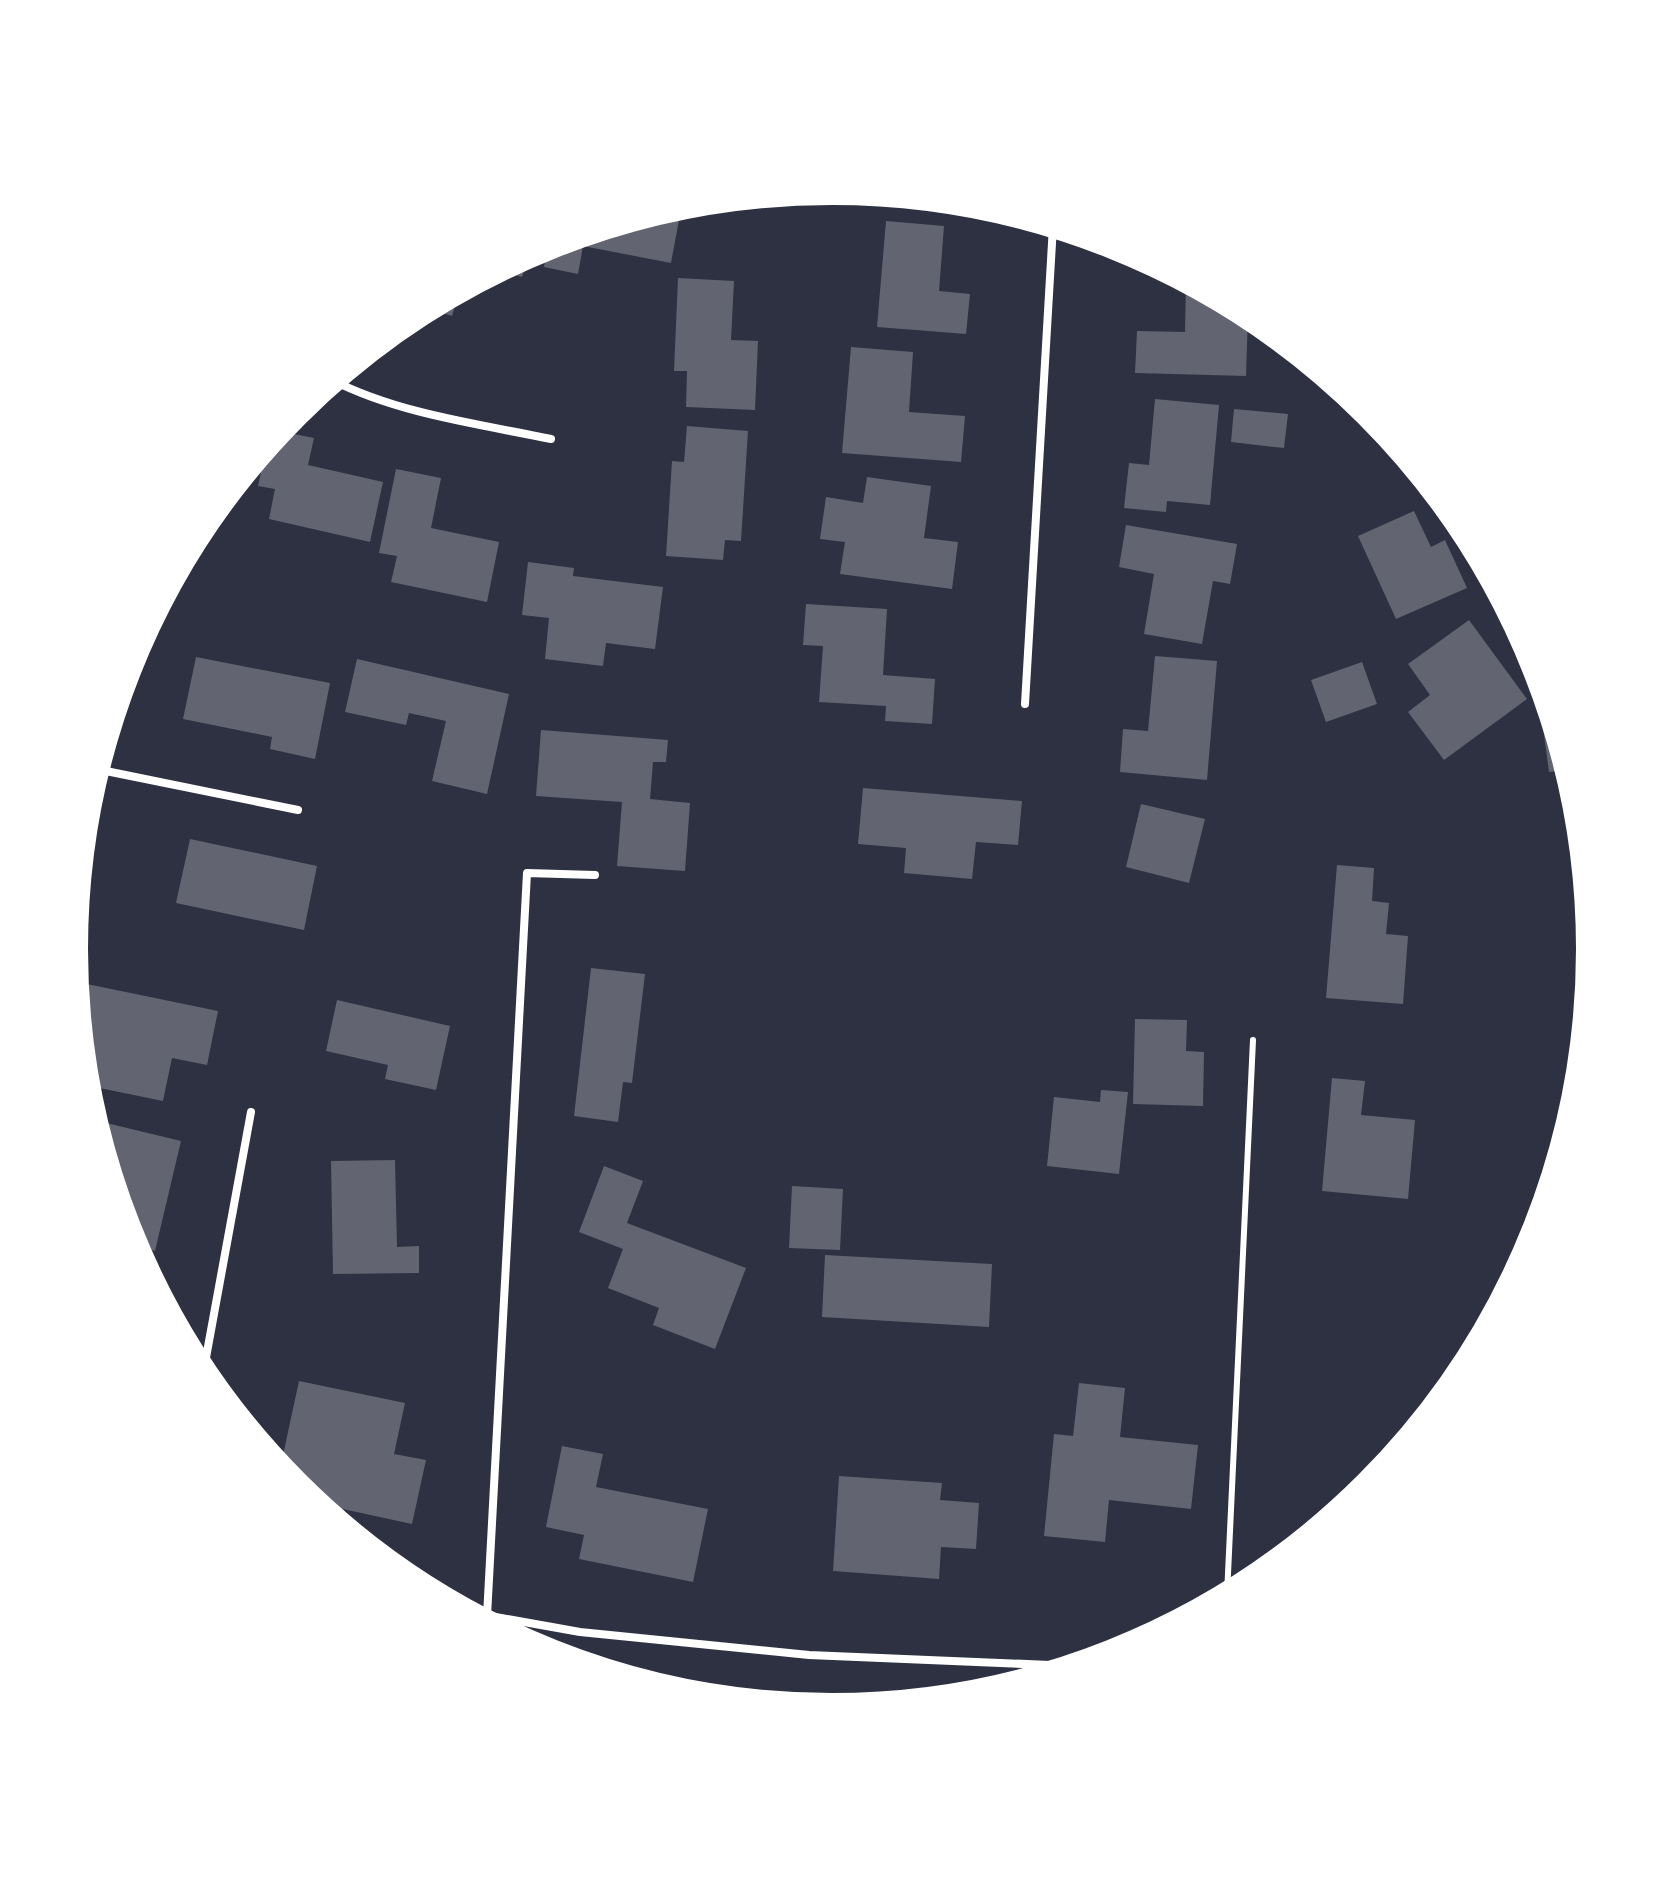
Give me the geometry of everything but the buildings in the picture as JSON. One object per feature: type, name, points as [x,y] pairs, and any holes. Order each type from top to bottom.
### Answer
[{"type":"street","points":[[1025,704],[1052,237]]},
{"type":"street","points":[[344,385],[430,414],[551,439]]},
{"type":"street","points":[[107,771],[298,810]]},
{"type":"street","points":[[487,1610],[527,873],[595,875]]},
{"type":"street","points":[[207,1354],[251,1112]]},
{"type":"street","points":[[504,1619],[580,1632],[809,1655],[1042,1665]]},
{"type":"lane","points":[[1228,1581],[1253,1040]]}]
